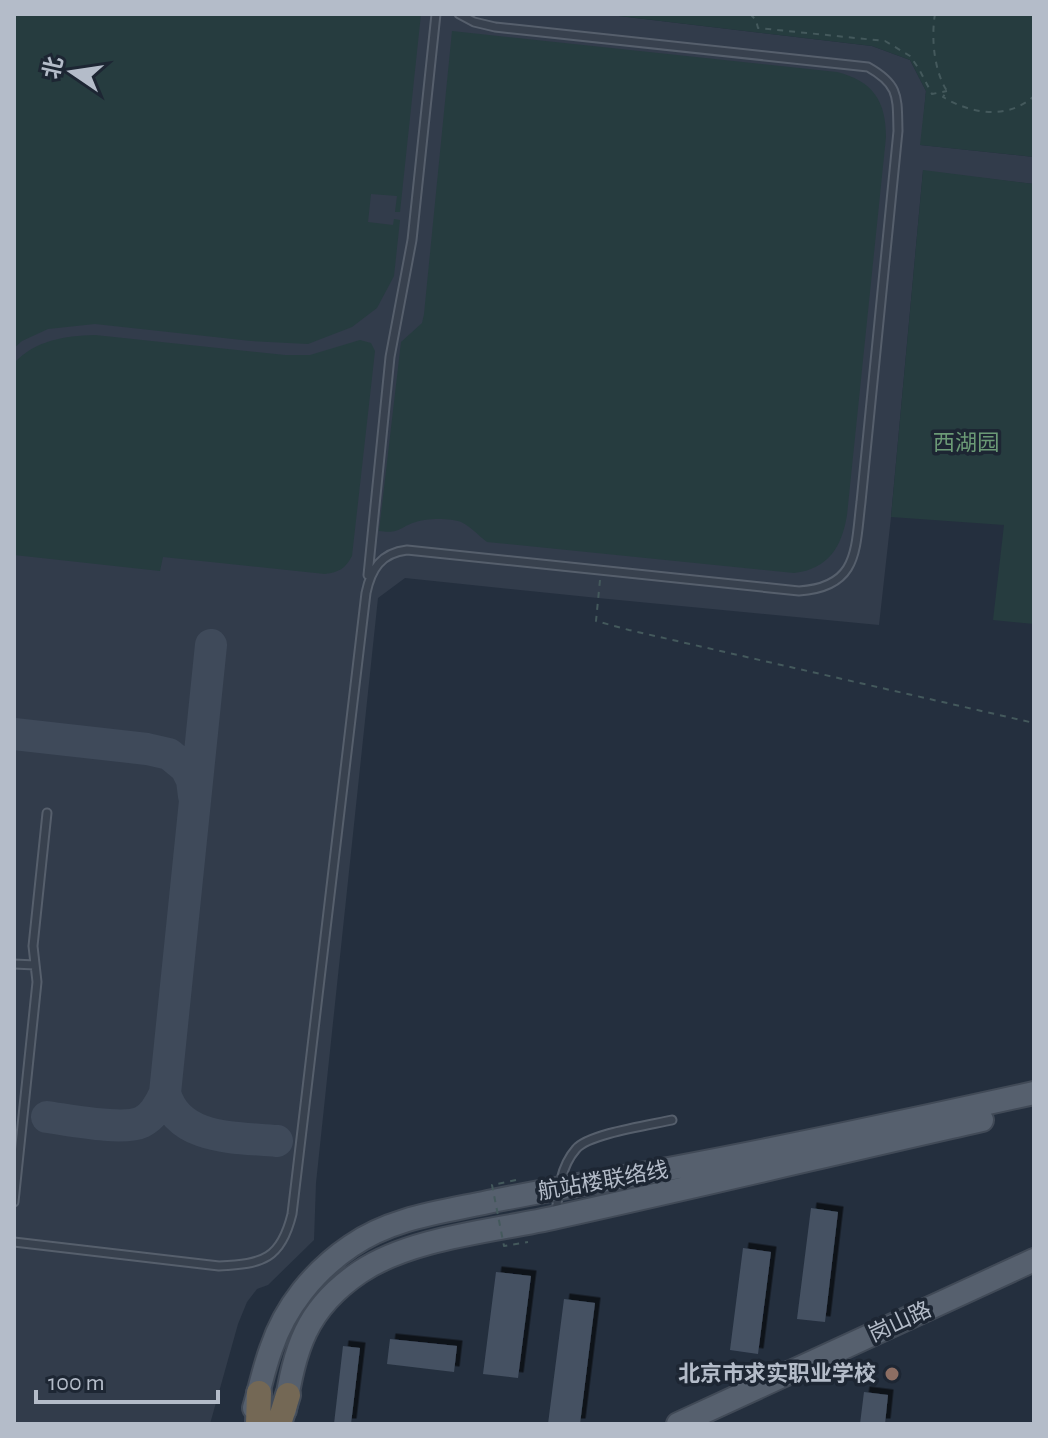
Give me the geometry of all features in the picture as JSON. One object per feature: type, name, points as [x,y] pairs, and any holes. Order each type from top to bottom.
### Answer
[{"type":"highway","points":[[258,1424],[259,1393]]},
{"type":"highway","points":[[281,1424],[288,1395]]},
{"type":"main road","name":"航站楼联络线","points":[[249,1424],[271,1348],[290,1308],[319,1271],[372,1233],[418,1217],[559,1187],[801,1144],[1034,1093]]},
{"type":"main road","name":"航站楼联络线","points":[[288,1395],[296,1354],[313,1318],[331,1296],[362,1270],[383,1258],[425,1243],[556,1218],[1034,1108]]},
{"type":"main road","name":"岗山路","points":[[678,1424],[1034,1260]]},
{"type":"lane","points":[[14,1242],[219,1266],[244,1265],[262,1260],[278,1249],[287,1232],[292,1214],[366,593],[390,357],[410,258],[436,14]]},
{"type":"lane","points":[[366,593],[377,563],[402,550],[799,591],[827,587],[839,580],[852,560],[856,542],[898,131],[895,93],[886,78],[868,67],[495,27],[474,22],[459,14]]},
{"type":"lane","points":[[14,1202],[37,982],[33,946],[47,813]]},
{"type":"lane","points":[[14,964],[35,965]]},
{"type":"lane","points":[[556,1218],[559,1187],[576,1148],[584,1142],[672,1120]]},
{"type":"path","points":[[750,14],[758,28],[885,41],[910,56],[932,94],[947,91]]},
{"type":"path","points":[[935,14],[934,45],[940,76],[947,91]]},
{"type":"path","points":[[947,91],[943,97],[957,105],[985,112],[1017,108],[1034,96]]},
{"type":"path","points":[[600,570],[596,621],[1034,723]]},
{"type":"path","points":[[516,1180],[492,1185],[504,1246],[528,1242]]},
{"type":"shaded area","points":[[14,14],[602,14],[872,46],[910,60],[926,91],[921,145],[1034,157],[1034,184],[923,171],[879,625],[405,578],[378,598],[316,1183],[314,1240],[268,1285],[257,1289],[247,1302],[210,1424],[14,1424]]},
{"type":"green space","points":[[14,14],[421,14],[400,212],[395,212],[397,196],[371,194],[368,222],[393,225],[394,219],[400,220],[394,276],[377,308],[352,327],[308,344],[95,324],[48,329],[14,348]]},
{"type":"green space","points":[[602,14],[1034,14],[1034,157],[920,145],[926,91],[910,60],[872,46]]},
{"type":"green space","points":[[452,31],[837,72],[860,81],[875,94],[883,113],[886,137],[847,515],[842,537],[825,561],[806,571],[794,573],[487,542],[464,524],[445,519],[420,521],[396,531],[379,531],[401,342],[422,323],[424,314]]},
{"type":"green space","name":"西湖园","points":[[923,170],[1034,184],[1034,624],[993,620],[1004,525],[891,517]]},
{"type":"green space","points":[[95,335],[285,355],[310,355],[360,340],[371,343],[375,351],[352,556],[347,564],[338,571],[325,574],[163,557],[160,571],[14,555],[14,363],[41,344]]},
{"type":"building","points":[[811,1208],[838,1212],[825,1322],[797,1319]]},
{"type":"building","points":[[743,1248],[771,1252],[758,1354],[730,1350]]},
{"type":"building","points":[[496,1272],[531,1276],[518,1378],[483,1374]]},
{"type":"building","points":[[564,1299],[595,1303],[580,1424],[548,1424]]},
{"type":"building","points":[[390,1339],[457,1346],[454,1372],[387,1364]]},
{"type":"building","points":[[343,1346],[360,1348],[351,1424],[334,1424]]},
{"type":"building","points":[[864,1392],[888,1395],[885,1424],[860,1424]]},
{"type":"taxiway","points":[[47,1117],[96,1124],[133,1124],[150,1116],[165,1093],[211,645]]},
{"type":"taxiway","points":[[14,734],[169,754],[186,768],[192,780],[194,796]]},
{"type":"taxiway","points":[[165,1093],[172,1109],[195,1128],[227,1137],[277,1141]]},
{"type":"place","name":"北京市求实职业学校","points":[[892,1374]]}]
